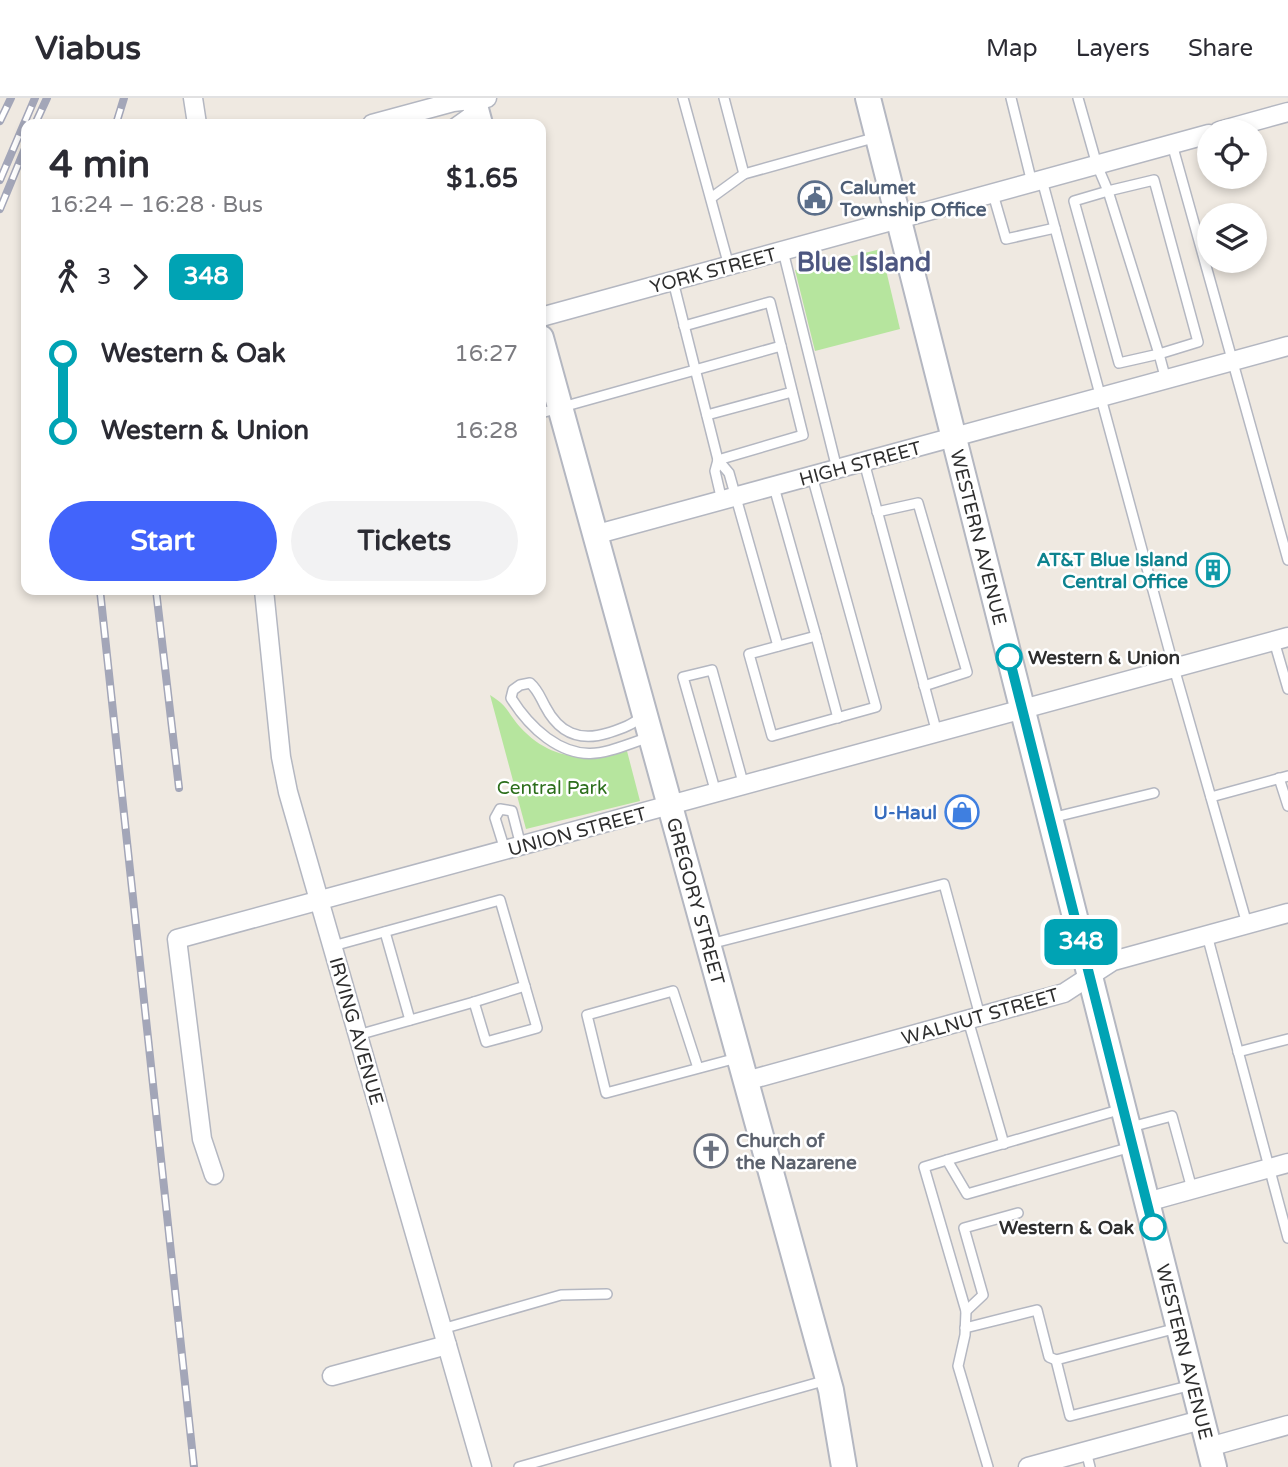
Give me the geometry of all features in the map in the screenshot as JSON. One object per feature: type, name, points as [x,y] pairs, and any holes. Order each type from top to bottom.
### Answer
[{"type":"main road","name":"WESTERN AVENUE","points":[[868,98],[1211,1457]]},
{"type":"main road","name":"GREGORY STREET","points":[[546,378],[550,410],[594,535],[828,1380],[844,1467]]},
{"type":"street","points":[[193,98],[196,119]]},
{"type":"street","points":[[390,119],[453,102],[478,106]]},
{"type":"street","points":[[1263,119],[1288,112]]},
{"type":"street","name":"YORK STREET","points":[[546,316],[1197,137]]},
{"type":"street","name":"HIGH STREET","points":[[594,535],[1288,346]]},
{"type":"street","name":"IRVING AVENUE","points":[[265,595],[281,757],[288,792],[482,1467]]},
{"type":"street","name":"UNION STREET","points":[[214,1175],[202,1139],[177,939],[1281,639]]},
{"type":"street","name":"WALNUT STREET","points":[[746,1081],[1064,993],[1113,961],[1288,913]]},
{"type":"street","points":[[1147,1202],[1288,1163]]},
{"type":"street","points":[[332,1376],[444,1337]]},
{"type":"street","points":[[1028,1467],[1088,1459],[1202,1420]]},
{"type":"street","points":[[1211,1457],[1288,1425]]},
{"type":"lane","points":[[683,98],[729,266]]},
{"type":"lane","points":[[724,98],[744,174]]},
{"type":"lane","points":[[1011,98],[1037,182],[1055,228],[1174,668],[1247,924]]},
{"type":"lane","points":[[1078,98],[1166,380]]},
{"type":"lane","points":[[460,119],[478,106]]},
{"type":"lane","points":[[711,198],[744,174],[878,137]]},
{"type":"lane","points":[[1172,144],[1288,560]]},
{"type":"lane","points":[[1154,180],[1198,342],[1119,363],[1074,201],[1108,191],[1154,180]]},
{"type":"lane","points":[[993,194],[1006,239],[1055,228]]},
{"type":"lane","points":[[783,251],[837,470]]},
{"type":"lane","points":[[673,281],[718,460],[729,473],[729,499]]},
{"type":"lane","points":[[684,326],[770,302],[803,435],[718,460]]},
{"type":"lane","points":[[550,410],[781,346]]},
{"type":"lane","points":[[707,415],[792,391]]},
{"type":"lane","points":[[718,460],[715,471],[729,499],[778,646]]},
{"type":"lane","points":[[864,462],[937,733]]},
{"type":"lane","points":[[812,476],[876,707],[772,736],[749,654],[816,636]]},
{"type":"lane","points":[[774,487],[838,718]]},
{"type":"lane","points":[[877,512],[918,503],[967,673],[924,686]]},
{"type":"lane","points":[[1281,639],[1288,689]]},
{"type":"lane","points":[[716,793],[683,677],[712,670],[744,786]]},
{"type":"lane","points":[[530,683],[537,689],[554,721],[566,732],[576,736],[598,736],[637,722],[647,726],[608,751],[575,753],[560,747],[537,730],[511,698],[513,690],[530,683]]},
{"type":"lane","points":[[1211,797],[1284,777],[1288,806]]},
{"type":"lane","points":[[1050,818],[1154,793]]},
{"type":"lane","points":[[708,944],[944,884],[1004,1144]]},
{"type":"lane","points":[[333,946],[500,900],[537,1028],[486,1042],[474,1002]]},
{"type":"lane","points":[[385,932],[410,1020]]},
{"type":"lane","points":[[1208,935],[1288,1238]]},
{"type":"lane","points":[[358,1035],[525,986]]},
{"type":"lane","points":[[698,1068],[673,991],[587,1015],[606,1093],[739,1057]]},
{"type":"lane","points":[[1238,1052],[1288,1039]]},
{"type":"lane","points":[[947,1160],[967,1194],[1128,1128],[1172,1116],[1192,1189]]},
{"type":"lane","points":[[988,1467],[958,1366],[966,1311],[924,1167],[1004,1144],[1128,1128]]},
{"type":"lane","points":[[966,1311],[983,1295],[964,1228],[1018,1213]]},
{"type":"lane","points":[[444,1337],[561,1295],[607,1294]]},
{"type":"lane","points":[[965,1328],[1037,1310],[1049,1357],[1056,1360],[1178,1328]]},
{"type":"lane","points":[[1056,1360],[1070,1416],[1193,1385]]},
{"type":"lane","points":[[519,1467],[828,1380]]},
{"type":"green space","points":[[881,249],[900,329],[815,351],[795,270]]},
{"type":"green space","name":"Central Park","points":[[490,695],[504,706],[520,727],[544,747],[570,756],[583,757],[627,751],[640,801],[526,829]]},
{"type":"railway","points":[[0,121],[11,98]]},
{"type":"railway","points":[[26,119],[35,98]]},
{"type":"railway","points":[[37,119],[47,98]]},
{"type":"railway","points":[[118,119],[124,98]]},
{"type":"railway","points":[[0,180],[21,131]]},
{"type":"railway","points":[[0,209],[21,158]]},
{"type":"railway","points":[[101,595],[194,1467]]},
{"type":"railway","points":[[157,595],[179,788]]},
{"type":"bus line","name":"348","points":[[1009,657],[1153,1227]]},
{"type":"place","name":"Calumet Township Office","points":[[815,198]]},
{"type":"place","name":"AT&T Blue Island Central Office","points":[[1213,570]]},
{"type":"place","name":"Western & Union","points":[[1009,657]]},
{"type":"place","name":"U-Haul","points":[[962,812]]},
{"type":"place","name":"Church of the Nazarene","points":[[711,1151]]},
{"type":"place","name":"Western & Oak","points":[[1153,1227]]},
{"type":"district","name":"Blue Island","points":[[864,262]]}]
